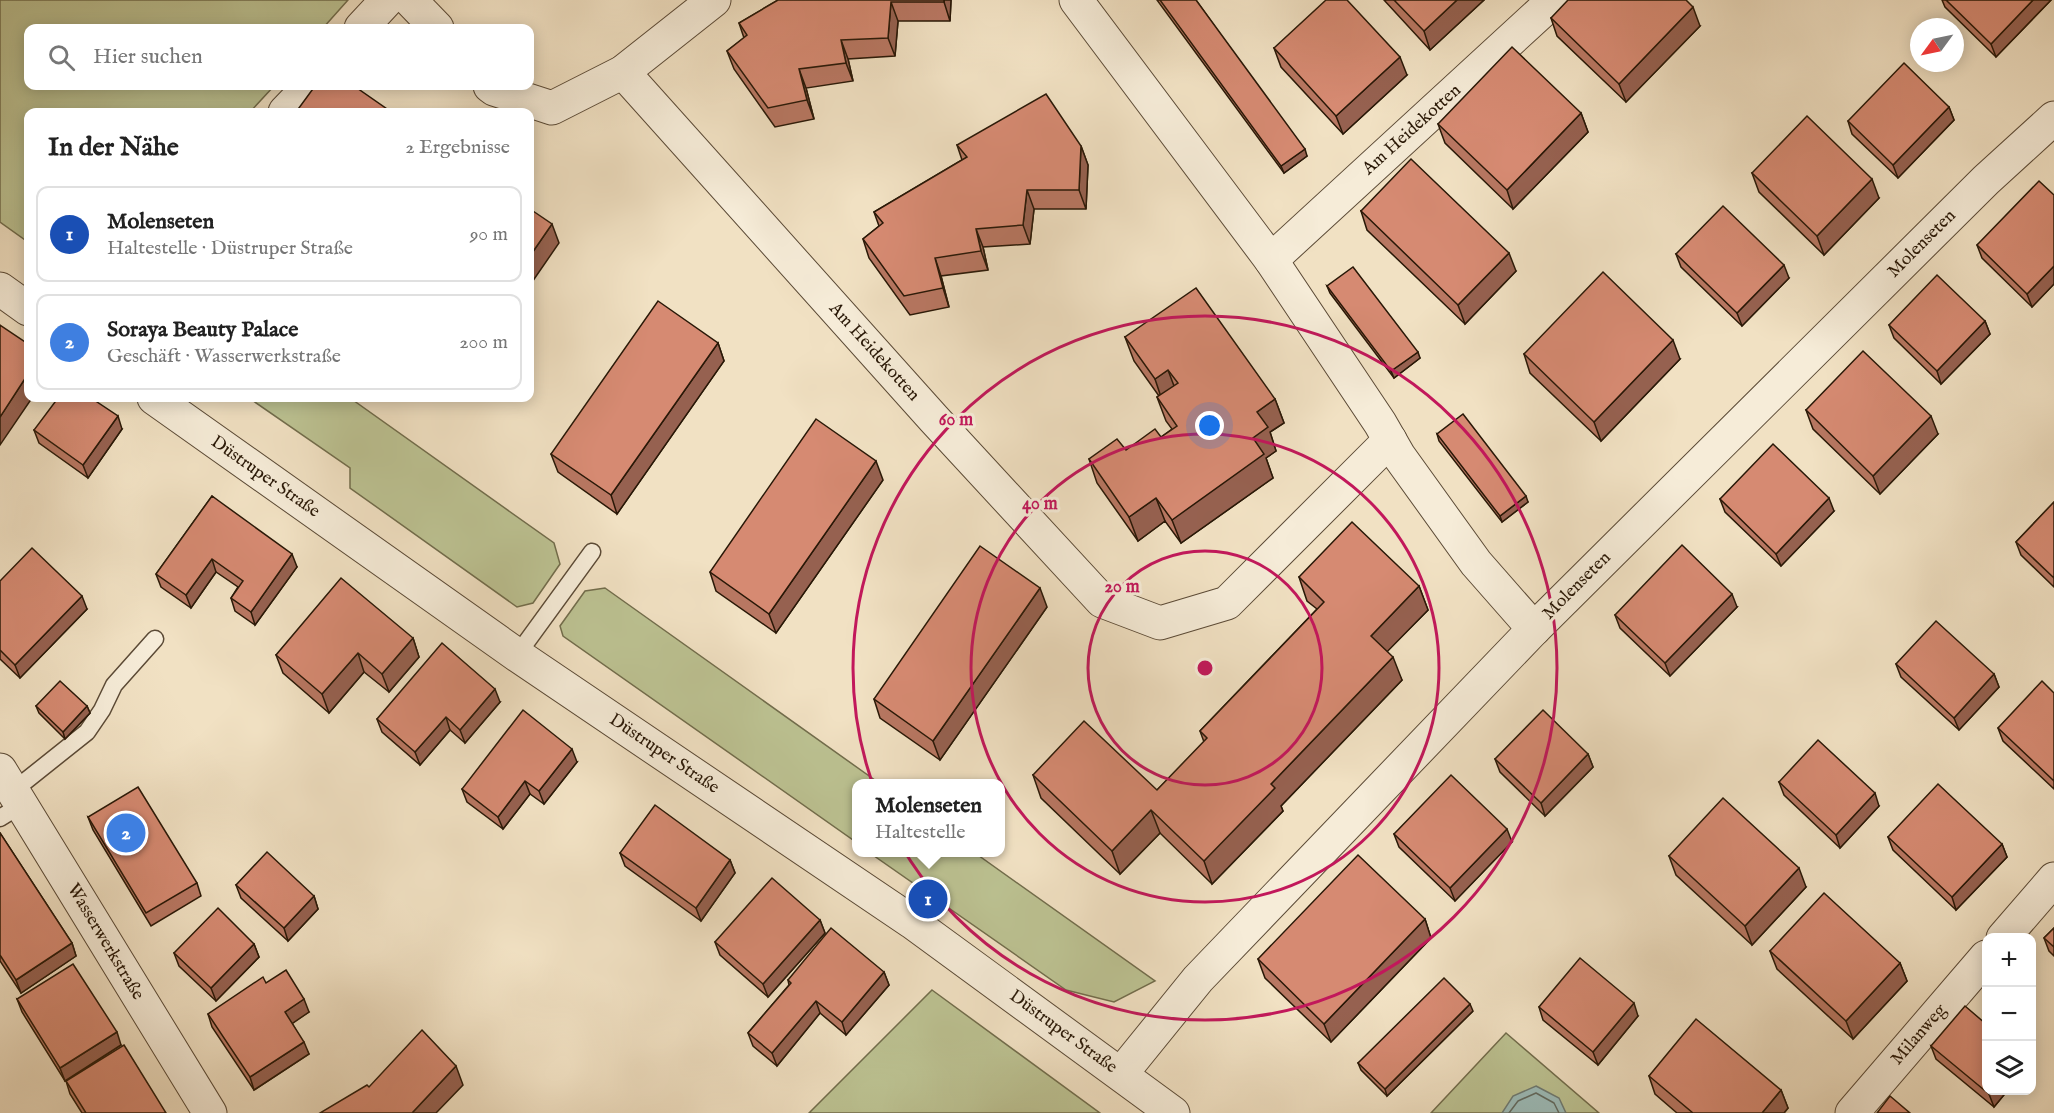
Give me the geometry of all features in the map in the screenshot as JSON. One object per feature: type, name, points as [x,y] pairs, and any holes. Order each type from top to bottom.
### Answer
[{"type":"street","points":[[365,24],[387,0]]},
{"type":"street","points":[[410,0],[433,24]]},
{"type":"street","points":[[497,90],[552,108],[623,72],[714,0]]},
{"type":"street","points":[[1076,0],[1271,260],[1389,440],[1476,563],[1534,629]]},
{"type":"street","name":"Am Heidekotten","points":[[1271,260],[1554,0]]},
{"type":"street","name":"Am Heidekotten","points":[[623,72],[934,419],[1102,601],[1160,623],[1227,603],[1389,440]]},
{"type":"street","points":[[289,108],[306,90]]},
{"type":"street","name":"Molenseten","points":[[1121,1074],[1198,979],[1534,629],[1986,180],[2054,118]]},
{"type":"street","points":[[0,289],[24,306]]},
{"type":"street","name":"Düstruper Straße","points":[[160,402],[518,655],[912,922],[1173,1113]]},
{"type":"street","name":"Wasserwerkstraße","points":[[9,796],[210,1113]]},
{"type":"street","points":[[2007,933],[2054,879]]},
{"type":"street","name":"Milanweg","points":[[1852,1113],[1982,962]]},
{"type":"lane","points":[[518,655],[592,552]]},
{"type":"lane","points":[[9,796],[87,732],[102,710],[114,685],[155,639]]},
{"type":"green space","points":[[0,0],[348,0],[327,24],[24,24],[24,90],[270,90],[254,108],[24,108],[24,239],[0,222]]},
{"type":"green space","points":[[255,402],[356,402],[554,543],[560,564],[533,603],[517,607],[350,488],[350,468]]},
{"type":"green space","points":[[605,588],[873,779],[852,779],[852,839],[563,636],[560,626],[585,591]]},
{"type":"green space","points":[[876,857],[981,857],[1155,981],[1114,1002],[1066,990]]},
{"type":"green space","points":[[932,990],[1100,1113],[809,1113]]},
{"type":"green space","points":[[1506,1033],[1599,1113],[1431,1113]]},
{"type":"water","points":[[1536,1086],[1559,1098],[1566,1113],[1502,1113],[1513,1096]]},
{"type":"building","points":[[778,0],[944,0],[944,2],[891,2],[888,38],[841,40],[846,63],[799,69],[807,100],[768,108],[727,51],[747,35],[739,23]]},
{"type":"building","points":[[1160,0],[1196,0],[1305,149],[1281,166]]},
{"type":"building","points":[[1326,0],[1347,0],[1400,57],[1336,116],[1274,48]]},
{"type":"building","points":[[1394,0],[1457,0],[1424,31]]},
{"type":"building","points":[[1568,0],[1686,0],[1693,7],[1619,84],[1551,18]]},
{"type":"building","points":[[1946,0],[2033,0],[1991,44]]},
{"type":"building","points":[[1512,47],[1581,113],[1507,190],[1438,124]]},
{"type":"building","points":[[1904,63],[1910,72],[1913,72],[1949,107],[1893,165],[1848,121]]},
{"type":"building","points":[[312,90],[360,90],[386,108],[299,108]]},
{"type":"building","points":[[1046,94],[1081,146],[1079,190],[1027,190],[1023,225],[976,229],[981,251],[935,258],[943,288],[904,296],[863,239],[883,223],[874,212],[967,157],[957,145]]},
{"type":"building","points":[[1807,116],[1872,179],[1817,236],[1752,173]]},
{"type":"building","points":[[1411,159],[1509,253],[1458,305],[1361,211]]},
{"type":"building","points":[[2039,181],[2054,195],[2054,266],[2027,294],[1977,245]]},
{"type":"building","points":[[1723,206],[1784,265],[1737,313],[1676,254]]},
{"type":"building","points":[[534,212],[552,224],[534,250]]},
{"type":"building","points":[[1353,267],[1418,352],[1391,371],[1327,286]]},
{"type":"building","points":[[1603,272],[1673,340],[1594,422],[1524,354]]},
{"type":"building","points":[[1937,275],[1985,321],[1937,371],[1889,325]]},
{"type":"building","points":[[1196,288],[1275,399],[1257,412],[1268,427],[1253,438],[1264,454],[1172,520],[1156,498],[1129,517],[1089,459],[1117,439],[1126,450],[1155,429],[1161,437],[1177,426],[1157,397],[1178,383],[1168,370],[1155,379],[1125,337]]},
{"type":"building","points":[[658,301],[718,343],[611,495],[551,454]]},
{"type":"building","points":[[0,325],[24,341],[24,380],[0,417]]},
{"type":"building","points":[[1863,351],[1931,416],[1873,476],[1806,410]]},
{"type":"building","points":[[55,402],[97,402],[118,416],[83,465],[34,430]]},
{"type":"building","points":[[1463,414],[1526,496],[1500,516],[1437,434]]},
{"type":"building","points":[[816,419],[876,461],[769,614],[710,572]]},
{"type":"building","points":[[1773,444],[1829,498],[1776,554],[1720,499]]},
{"type":"building","points":[[212,496],[292,554],[251,612],[231,598],[243,581],[212,559],[186,595],[156,574]]},
{"type":"building","points":[[2054,502],[2054,578],[2016,542]]},
{"type":"building","points":[[1352,522],[1419,586],[1371,636],[1393,657],[1271,784],[1275,788],[1204,861],[1151,810],[1112,851],[1033,775],[1084,721],[1157,790],[1207,738],[1200,731],[1324,602],[1299,577]]},
{"type":"building","points":[[1682,545],[1732,594],[1665,663],[1615,615]]},
{"type":"building","points":[[980,546],[1040,588],[933,741],[874,699]]},
{"type":"building","points":[[32,548],[82,596],[15,665],[0,650],[0,581]]},
{"type":"building","points":[[341,578],[413,638],[382,674],[358,653],[322,694],[276,655]]},
{"type":"building","points":[[1936,621],[1994,674],[1954,718],[1896,664]]},
{"type":"building","points":[[442,643],[495,689],[460,730],[446,717],[415,752],[377,719]]},
{"type":"building","points":[[60,681],[87,706],[63,732],[36,706]]},
{"type":"building","points":[[2042,681],[2054,693],[2054,781],[1998,728]]},
{"type":"building","points":[[523,710],[572,749],[539,791],[525,781],[498,817],[462,789]]},
{"type":"building","points":[[1543,710],[1588,754],[1541,803],[1495,759]]},
{"type":"building","points":[[1818,740],[1875,793],[1836,835],[1779,782]]},
{"type":"building","points":[[1451,775],[1507,829],[1450,888],[1394,834]]},
{"type":"building","points":[[1938,784],[2002,844],[1952,897],[1888,837]]},
{"type":"building","points":[[138,787],[197,883],[146,913],[88,817]]},
{"type":"building","points":[[1723,798],[1799,868],[1745,926],[1669,856]]},
{"type":"building","points":[[655,805],[730,860],[696,908],[620,853]]},
{"type":"building","points":[[0,833],[72,943],[16,980],[0,955]]},
{"type":"building","points":[[267,852],[314,896],[284,928],[236,885]]},
{"type":"building","points":[[1358,855],[1425,919],[1324,1024],[1258,959]]},
{"type":"building","points":[[772,878],[820,920],[763,984],[715,942]]},
{"type":"building","points":[[1824,893],[1900,963],[1846,1021],[1770,951]]},
{"type":"building","points":[[218,908],[254,944],[211,988],[174,953]]},
{"type":"building","points":[[831,928],[884,972],[842,1022],[816,1001],[772,1053],[748,1033],[791,983],[788,980]]},
{"type":"building","points":[[2054,928],[2054,947],[2044,938]]},
{"type":"building","points":[[1580,958],[1634,1003],[1593,1052],[1539,1007]]},
{"type":"building","points":[[73,964],[117,1032],[60,1068],[17,999]]},
{"type":"building","points":[[286,970],[304,999],[285,1012],[304,1042],[250,1077],[208,1014],[263,977],[266,983]]},
{"type":"building","points":[[1444,978],[1470,1004],[1385,1089],[1358,1063]]},
{"type":"building","points":[[1965,1006],[1982,1021],[1982,1088],[1931,1046]]},
{"type":"building","points":[[1696,1019],[1781,1090],[1762,1113],[1693,1113],[1649,1076]]},
{"type":"building","points":[[422,1030],[456,1066],[412,1113],[320,1113],[367,1085],[369,1087]]},
{"type":"building","points":[[124,1045],[166,1113],[86,1113],[66,1081]]},
{"type":"building","points":[[1890,1096],[1910,1113],[1877,1113]]},
{"type":"place","name":"Soraya Beauty Palace","points":[[126,833]]},
{"type":"place","name":"Molenseten","points":[[928,899]]}]
